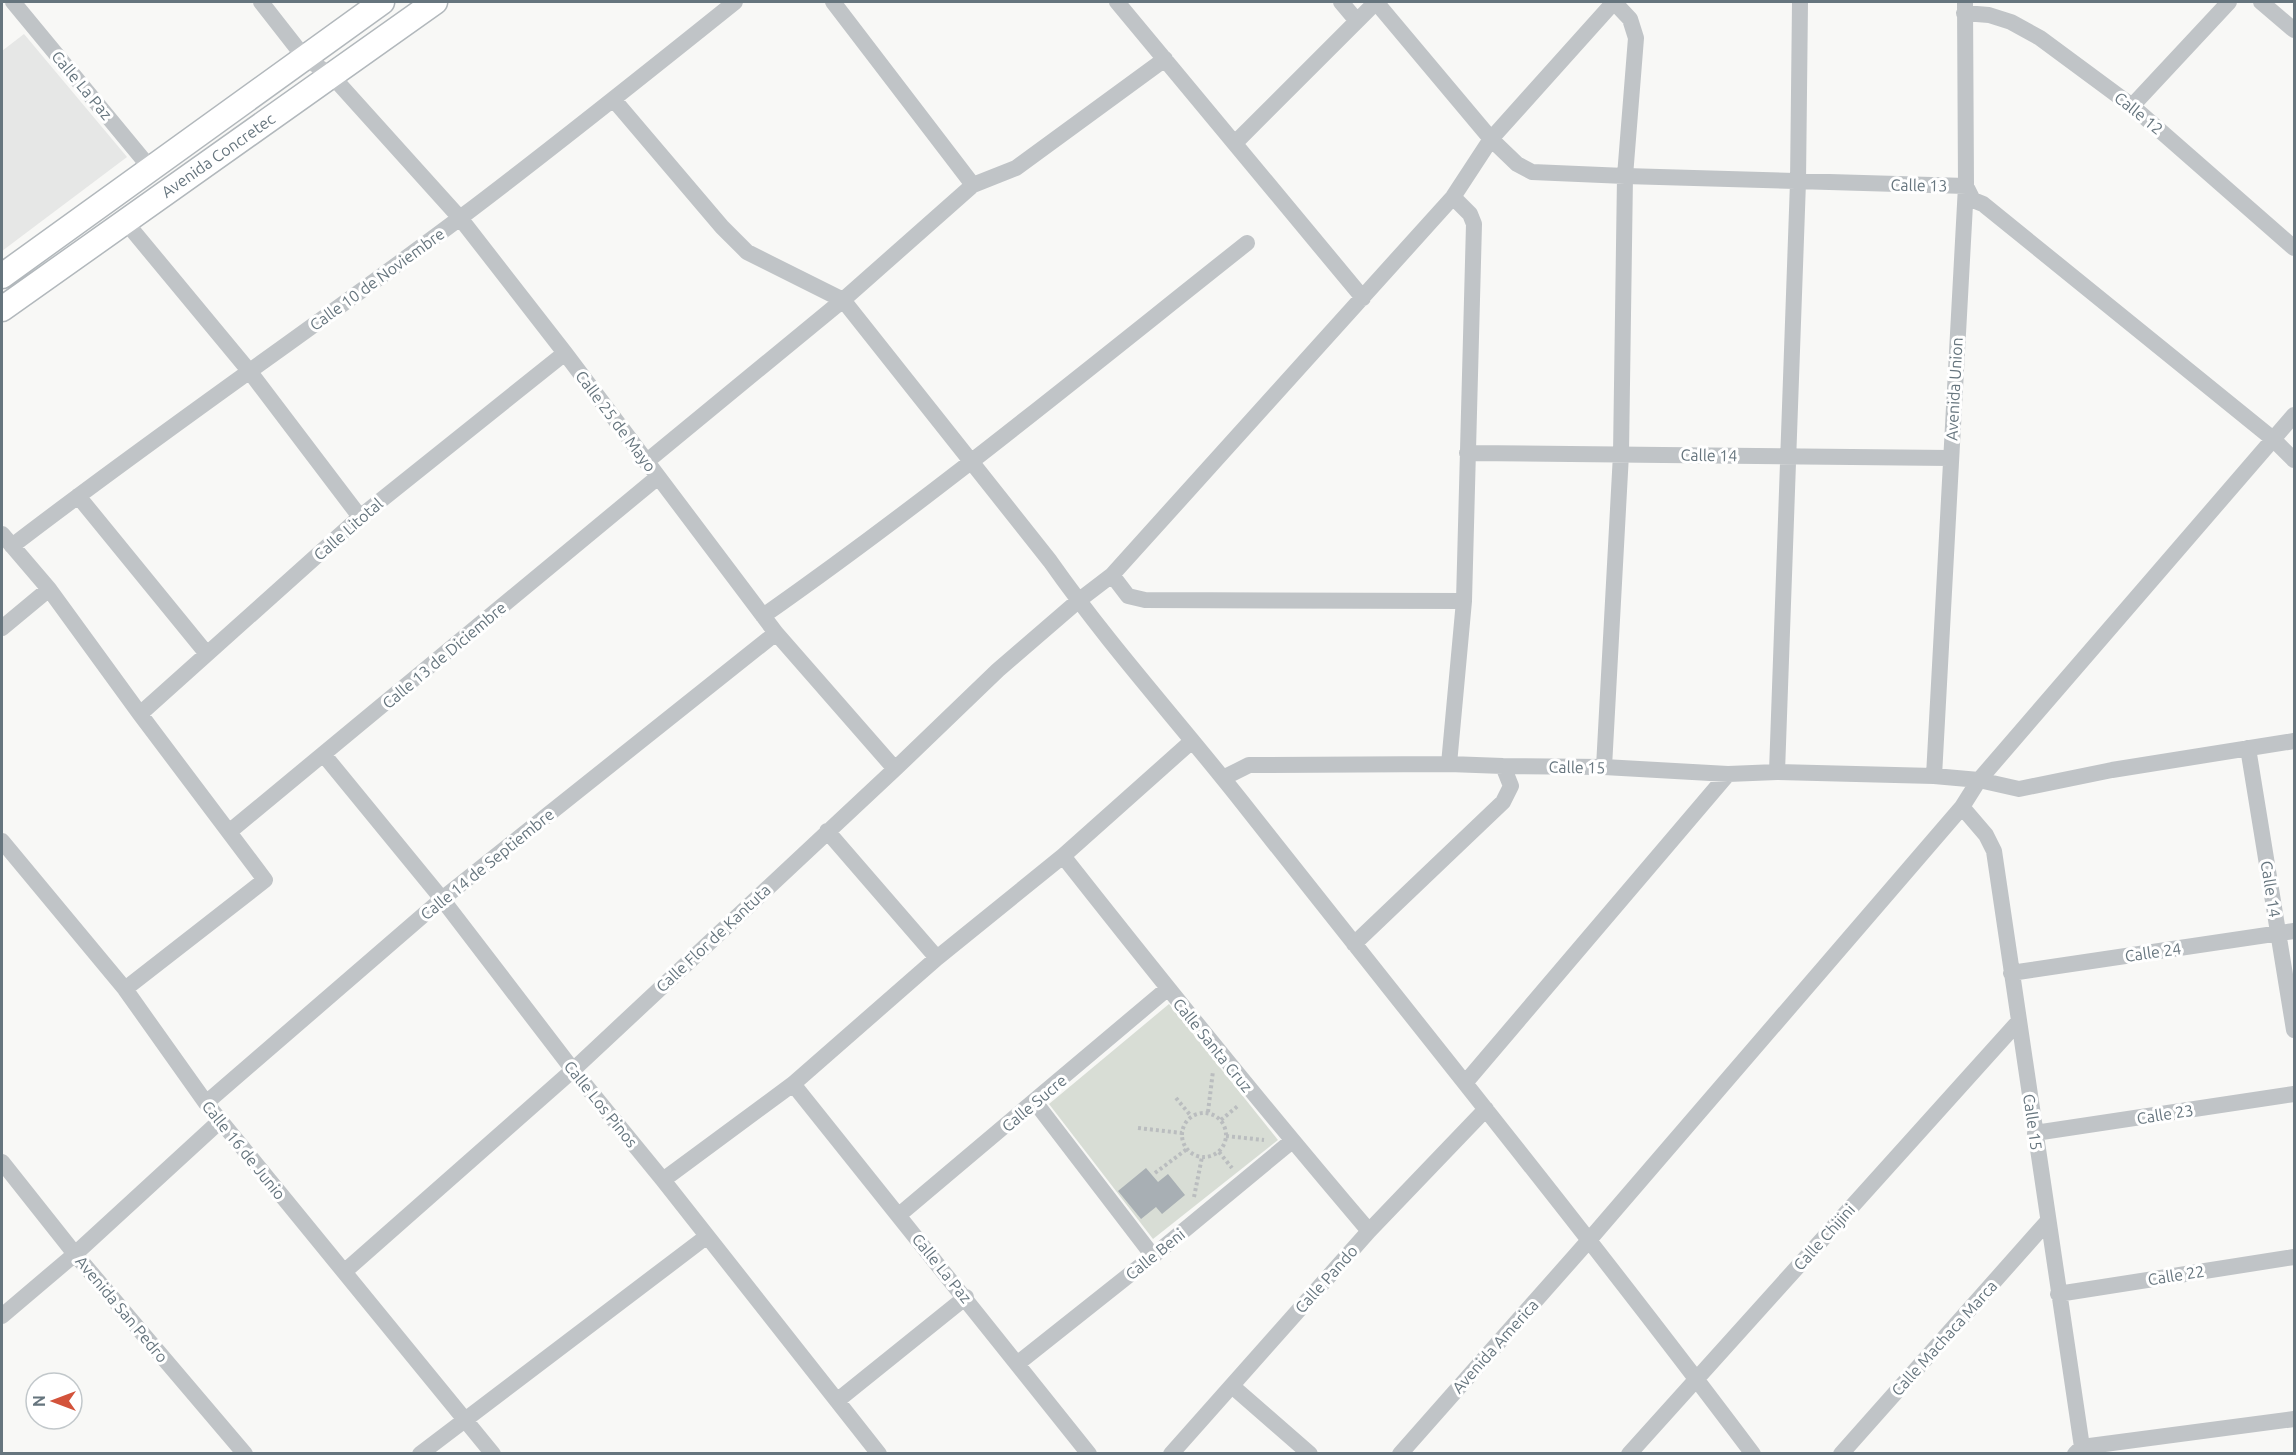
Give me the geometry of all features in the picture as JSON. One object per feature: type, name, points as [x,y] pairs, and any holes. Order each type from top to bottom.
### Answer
[{"type":"street","points":[[2,9],[12,2]]},
{"type":"street","name":"Calle La Paz","points":[[12,2],[151,169]]},
{"type":"street","name":"Calle 25 de Mayo","points":[[261,2],[304,57],[332,76],[459,218],[565,353],[776,633],[895,769]]},
{"type":"street","name":"Avenida Concretec","points":[[2,276],[382,2]]},
{"type":"street","name":"Avenida Concretec","points":[[2,309],[124,220],[435,2]]},
{"type":"street","name":"Calle 10 de Noviembre","points":[[7,540],[78,496],[459,218],[614,100],[735,2]]},
{"type":"street","points":[[833,2],[973,185]]},
{"type":"street","points":[[1117,2],[1236,142],[1363,298]]},
{"type":"street","points":[[1341,2],[1357,21]]},
{"type":"street","points":[[1236,142],[1376,2]]},
{"type":"street","name":"Calle 13","points":[[1376,2],[1491,139],[1517,164],[1532,172],[1966,186],[1973,200],[1983,204],[2273,439],[2295,460]]},
{"type":"street","points":[[1604,767],[1621,454],[1625,176],[1636,38],[1630,19],[1614,2]]},
{"type":"street","name":"Calle Flor de Kantuta","points":[[344,1272],[573,1070],[895,769],[998,669],[1078,601],[1112,576],[1453,197],[1491,139],[1614,2]]},
{"type":"street","points":[[1777,772],[1798,182],[1800,2]]},
{"type":"street","points":[[2132,106],[2229,2]]},
{"type":"street","points":[[2261,2],[2295,30]]},
{"type":"street","name":"Calle 12","points":[[1964,7],[2011,22],[2040,38],[2132,106],[2295,248]]},
{"type":"street","name":"Avenida Union","points":[[1934,776],[1966,186],[1964,7]]},
{"type":"street","points":[[646,462],[843,300],[973,185],[1016,168],[1165,59]]},
{"type":"street","points":[[614,100],[722,227],[747,252],[843,300],[1050,561],[1078,601],[1223,778],[1590,1239],[1753,1454]]},
{"type":"street","points":[[1449,764],[1464,601],[1474,224],[1470,214],[1453,197]]},
{"type":"street","points":[[124,220],[250,372],[360,518]]},
{"type":"street","points":[[763,616],[972,462],[1247,243]]},
{"type":"street","name":"Calle Litotal","points":[[140,714],[360,518],[565,353]]},
{"type":"street","name":"Avenida America","points":[[1400,1454],[1590,1239],[1962,807],[1979,780],[2295,415]]},
{"type":"street","name":"Calle 14","points":[[1467,453],[1950,458]]},
{"type":"street","name":"Calle 13 de Diciembre","points":[[229,832],[658,477]]},
{"type":"street","points":[[78,496],[207,654]]},
{"type":"street","points":[[7,540],[49,589],[265,880],[125,989]]},
{"type":"street","points":[[1112,576],[1128,596],[1145,600],[1464,601]]},
{"type":"street","points":[[2,628],[49,589]]},
{"type":"street","name":"Calle 14 de Septiembre","points":[[206,1103],[442,899],[776,633]]},
{"type":"street","points":[[663,1180],[793,1084],[937,958],[1063,856],[1192,741]]},
{"type":"street","points":[[1979,780],[2019,789],[2112,770],[2295,741]]},
{"type":"street","name":"Calle 14","points":[[2248,748],[2287,932],[2295,1030]]},
{"type":"street","name":"Calle Los Pinos","points":[[324,755],[442,899],[573,1070],[663,1180],[879,1454]]},
{"type":"street","name":"Calle 15","points":[[1223,778],[1249,765],[1449,764],[1604,767],[1728,774],[1777,772],[1934,776],[1979,780]]},
{"type":"street","points":[[1354,944],[1503,802],[1511,786],[1503,766]]},
{"type":"street","points":[[1465,1083],[1728,774]]},
{"type":"street","name":"Calle 15","points":[[1962,807],[1986,835],[1994,851],[2080,1451]]},
{"type":"street","points":[[827,831],[937,958]]},
{"type":"street","name":"Calle 16 de Junio","points":[[2,841],[125,989],[220,1121],[493,1454]]},
{"type":"street","name":"Calle Santa Cruz","points":[[1063,856],[1167,989],[1369,1231]]},
{"type":"street","name":"Calle 24","points":[[2012,972],[2287,932]]},
{"type":"street","name":"Calle Sucre","points":[[899,1215],[1167,989]]},
{"type":"street","name":"Calle Chijini","points":[[1629,1454],[2019,1021]]},
{"type":"street","name":"Calle La Paz","points":[[793,1084],[1089,1454]]},
{"type":"street","name":"Calle 23","points":[[2035,1133],[2295,1094]]},
{"type":"street","points":[[1035,1102],[1153,1256]]},
{"type":"street","name":"Calle Pando","points":[[1171,1454],[1369,1231],[1486,1109]]},
{"type":"street","points":[[2,1316],[75,1254],[220,1121]]},
{"type":"street","name":"Calle Beni","points":[[1017,1364],[1292,1141]]},
{"type":"street","name":"Avenida San Pedro","points":[[2,1162],[75,1254],[245,1454]]},
{"type":"street","name":"Calle Machaca Marca","points":[[1841,1454],[2047,1222]]},
{"type":"street","points":[[420,1454],[706,1237]]},
{"type":"street","name":"Calle 22","points":[[2058,1294],[2295,1257]]},
{"type":"street","points":[[838,1400],[966,1298]]},
{"type":"street","points":[[1232,1386],[1310,1454]]},
{"type":"street","points":[[2080,1451],[2295,1419]]},
{"type":"path","points":[[1208,1112],[1213,1068]]},
{"type":"path","points":[[1176,1098],[1191,1116]]},
{"type":"path","points":[[1221,1120],[1242,1103]]},
{"type":"path","points":[[1208,1112],[1221,1120],[1225,1126],[1226,1136],[1219,1152],[1202,1157],[1192,1154],[1187,1149],[1182,1133],[1191,1116],[1208,1112]]},
{"type":"path","points":[[1138,1128],[1182,1133]]},
{"type":"path","points":[[1226,1136],[1292,1141]]},
{"type":"path","points":[[1155,1173],[1187,1149]]},
{"type":"path","points":[[1219,1152],[1233,1170]]},
{"type":"path","points":[[1193,1200],[1202,1157]]},
{"type":"shaded area","points":[[24,34],[127,157],[2,251],[2,51]]},
{"type":"shaded area","points":[[1169,1004],[1278,1140],[1153,1239],[1049,1104]]},
{"type":"building","points":[[1146,1168],[1158,1182],[1168,1174],[1185,1195],[1162,1214],[1156,1207],[1141,1219],[1118,1191]]}]
